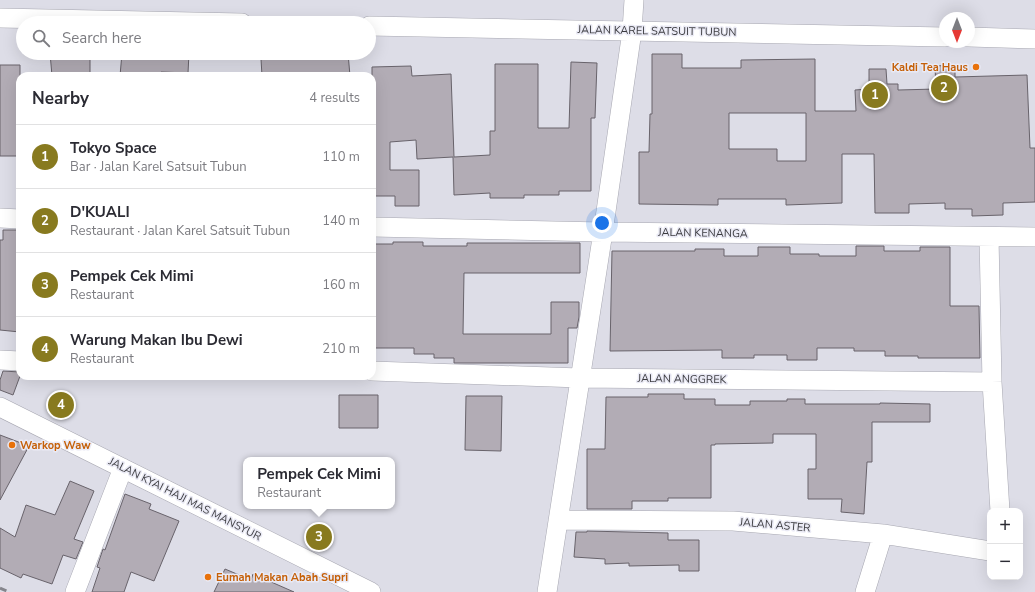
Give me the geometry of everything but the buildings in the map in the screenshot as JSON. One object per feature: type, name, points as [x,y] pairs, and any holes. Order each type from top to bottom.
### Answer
[{"type":"street","points":[[547,592],[603,232],[632,31],[634,0]]},
{"type":"street","points":[[0,18],[16,18]]},
{"type":"street","name":"JALAN KAREL SATSUIT TUBUN","points":[[376,26],[939,37]]},
{"type":"street","points":[[975,37],[1035,39]]},
{"type":"street","points":[[0,218],[16,219]]},
{"type":"street","name":"JALAN KENANGA","points":[[376,227],[603,232],[1035,237]]},
{"type":"street","points":[[989,237],[992,382],[1000,508]]},
{"type":"street","points":[[0,360],[16,361]]},
{"type":"street","name":"JALAN ANGGREK","points":[[376,371],[580,378],[992,382]]},
{"type":"street","name":"JALAN KYAI HAJI MAS MANSYUR","points":[[0,407],[371,592]]},
{"type":"street","points":[[75,592],[123,468]]},
{"type":"street","name":"JALAN ASTER","points":[[558,520],[733,521],[883,534],[987,551]]},
{"type":"street","points":[[865,592],[883,534]]},
{"type":"railway","points":[[0,588],[9,592]]},
{"type":"place","name":"Kaldi Tea Haus","points":[[976,67]]},
{"type":"place","name":"D'KUALI","points":[[944,88]]},
{"type":"place","name":"Tokyo Space","points":[[875,95]]},
{"type":"place","name":"Warung Makan Ibu Dewi","points":[[61,405]]},
{"type":"place","name":"Warkop Waw","points":[[12,445]]},
{"type":"place","name":"Pempek Cek Mimi","points":[[319,537]]},
{"type":"place","name":"Eumah Makan Abah Supri","points":[[208,577]]}]
